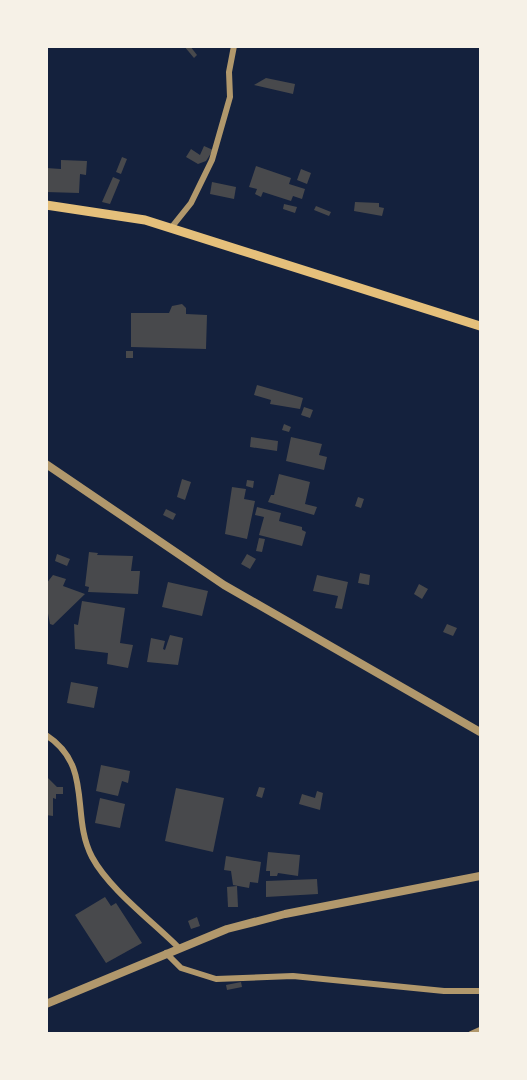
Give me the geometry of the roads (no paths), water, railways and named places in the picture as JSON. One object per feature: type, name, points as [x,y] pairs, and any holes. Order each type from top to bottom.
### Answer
[{"type":"main road","points":[[46,205],[145,220],[480,326]]},
{"type":"street","points":[[171,228],[191,203],[212,160],[230,97],[229,72],[234,46]]},
{"type":"street","points":[[46,464],[224,585],[480,732]]},
{"type":"street","points":[[46,735],[59,744],[77,774],[85,837],[92,856],[107,878],[178,947]]},
{"type":"street","points":[[46,1004],[178,947],[227,929],[285,914],[480,876]]},
{"type":"street","points":[[166,952],[181,968],[216,979],[293,976],[444,991],[480,991]]},
{"type":"street","points":[[471,1034],[480,1030]]}]
